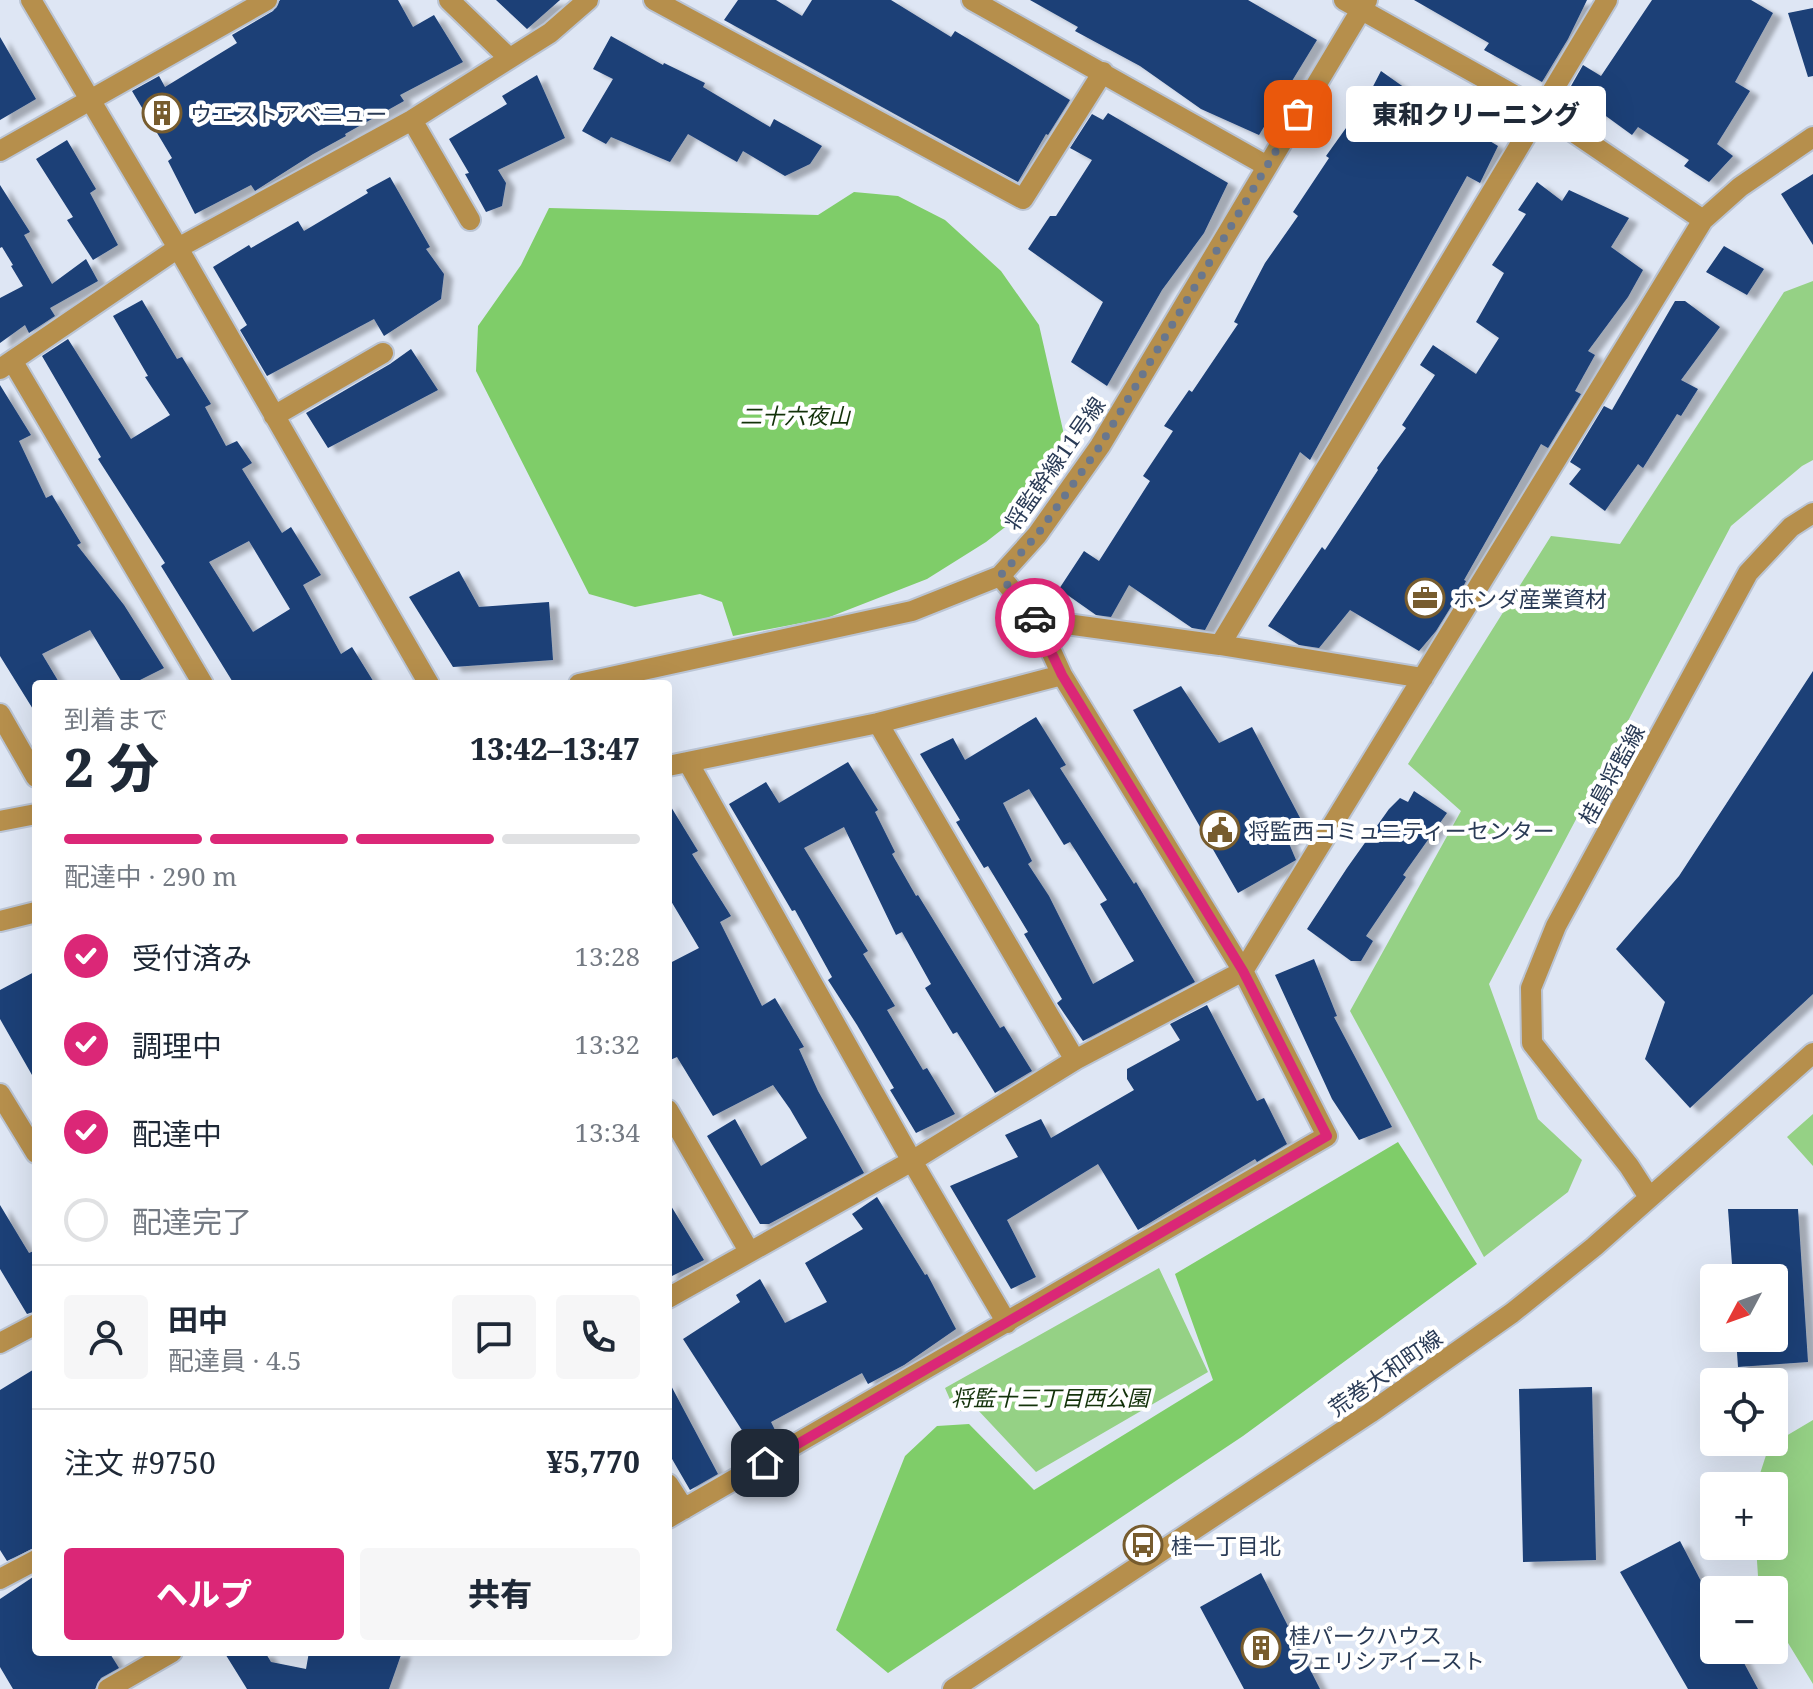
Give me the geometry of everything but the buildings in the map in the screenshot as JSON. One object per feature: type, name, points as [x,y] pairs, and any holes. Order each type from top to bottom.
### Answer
[{"type":"street","points":[[31,0],[427,680]]},
{"type":"street","points":[[0,151],[267,0]]},
{"type":"street","points":[[449,0],[509,58]]},
{"type":"street","points":[[201,680],[7,366],[178,248],[412,120],[550,33],[588,0]]},
{"type":"street","points":[[654,0],[1023,199],[1103,72]]},
{"type":"street","points":[[972,0],[1267,166]]},
{"type":"street","points":[[1220,645],[1607,0]]},
{"type":"street","points":[[1357,3],[1541,110],[1703,220]]},
{"type":"street","name":"将監幹線11号線","points":[[597,680],[912,611],[1000,576],[1037,535],[1100,446],[1267,166],[1357,3]]},
{"type":"street","points":[[412,120],[470,220]]},
{"type":"street","points":[[672,1296],[912,1161],[1075,1060],[1243,971],[1703,220],[1740,187],[1813,137]]},
{"type":"street","points":[[274,416],[383,353]]},
{"type":"street","name":"桂島将監線","points":[[1649,1197],[1629,1166],[1532,1043],[1531,988],[1556,926],[1748,573],[1791,527],[1813,513]]},
{"type":"street","points":[[676,1513],[1327,1136],[1243,971],[1062,675],[1037,620],[1000,576]]},
{"type":"street","points":[[1037,620],[1220,645],[1423,678]]},
{"type":"street","points":[[1007,1323],[678,764],[878,723],[1062,675]]},
{"type":"street","points":[[0,714],[32,770]]},
{"type":"street","points":[[878,723],[1075,1060]]},
{"type":"street","points":[[0,821],[32,815]]},
{"type":"street","points":[[0,921],[32,913]]},
{"type":"street","name":"荒巻大和町線","points":[[953,1689],[1370,1413],[1486,1331],[1594,1247],[1813,1053]]},
{"type":"street","points":[[0,1094],[32,1146]]},
{"type":"street","points":[[672,1117],[749,1251]]},
{"type":"street","points":[[0,1343],[32,1326]]},
{"type":"street","points":[[0,1579],[32,1562]]},
{"type":"street","points":[[108,1689],[165,1656]]},
{"type":"green space","name":"二十六夜山","points":[[854,192],[898,196],[945,220],[1001,271],[1039,325],[1070,461],[1036,503],[986,542],[927,579],[827,618],[733,636],[722,602],[700,594],[635,607],[589,594],[476,371],[478,326],[521,265],[549,208],[818,215]]},
{"type":"green space","points":[[1813,281],[1813,460],[1731,526],[1489,984],[1538,1119],[1582,1160],[1568,1192],[1484,1257],[1350,1011],[1461,811],[1408,764],[1551,536],[1620,544],[1784,292]]},
{"type":"green space","points":[[1813,1114],[1813,1166],[1787,1137]]},
{"type":"green space","points":[[1398,1142],[1477,1264],[1243,1436],[888,1673],[836,1630],[905,1456],[937,1426],[969,1424],[1034,1490],[1213,1380],[1175,1274]]},
{"type":"green space","name":"将監十三丁目西公園","points":[[1159,1268],[1208,1372],[1036,1472],[977,1409],[955,1411],[945,1388]]},
{"type":"green space","points":[[1813,1420],[1813,1684],[1788,1643],[1788,1576],[1758,1576],[1757,1560],[1788,1560],[1788,1472],[1761,1472],[1766,1456],[1788,1456],[1788,1435]]},
{"type":"way so far","points":[[1035,618],[1000,576],[1037,535],[1100,446],[1298,114]]},
{"type":"place","name":"ウエストアベニュー","points":[[162,113]]},
{"type":"place","name":"東和クリーニング","points":[[1298,114]]},
{"type":"place","name":"ホンダ産業資材","points":[[1425,598]]},
{"type":"place","name":"将監西コミュニティーセンター","points":[[1220,830]]},
{"type":"place","name":"桂一丁目北","points":[[1143,1545]]},
{"type":"place","name":"桂パークハウス フェリシアイースト","points":[[1261,1648]]},
{"type":"route","points":[[765,1463],[1327,1136],[1243,971],[1062,675],[1035,618]]}]
